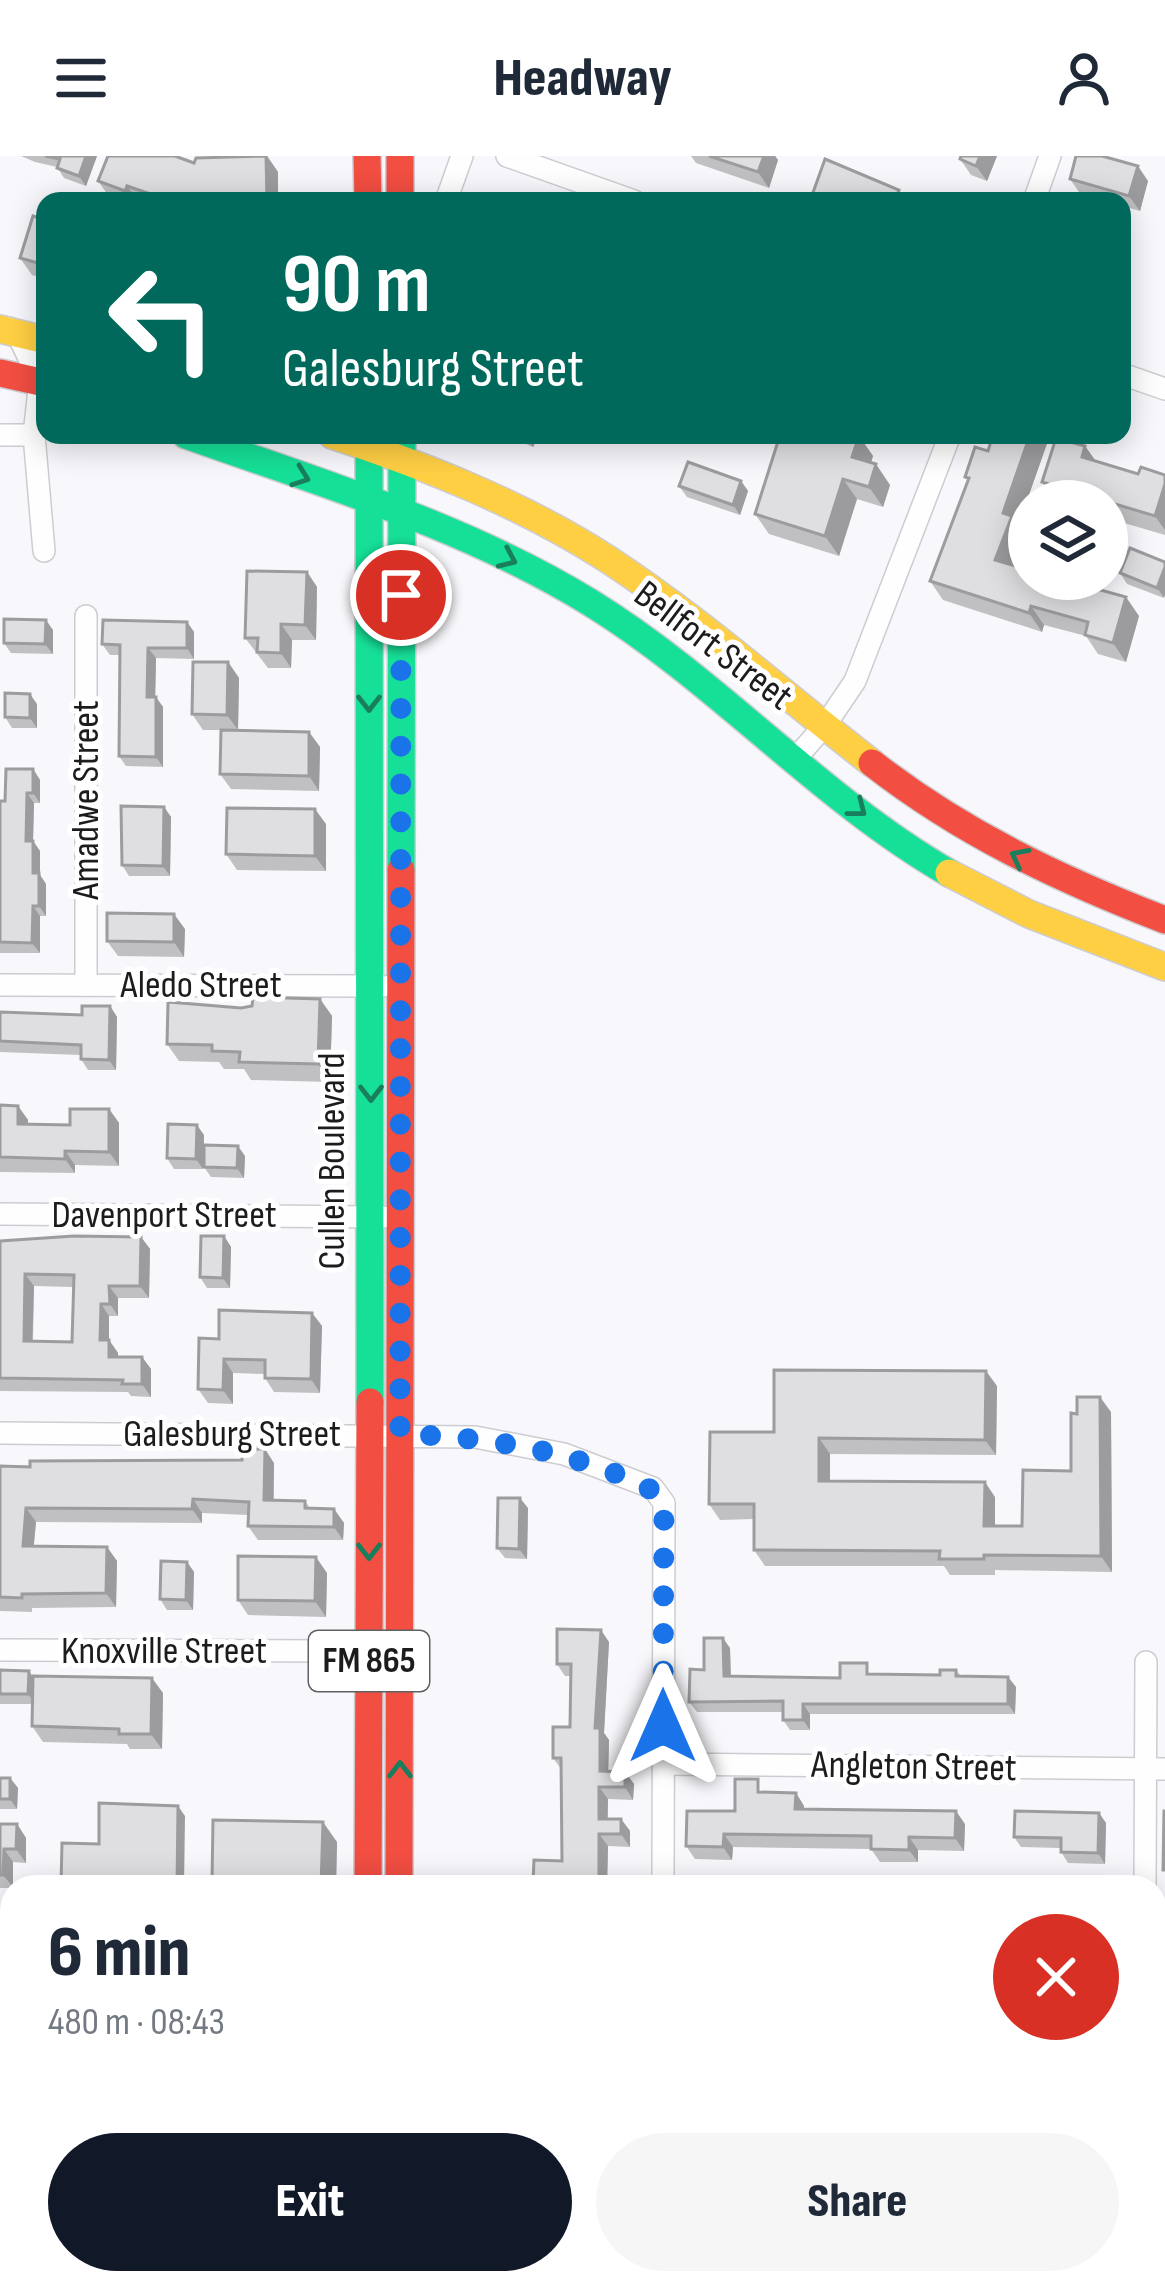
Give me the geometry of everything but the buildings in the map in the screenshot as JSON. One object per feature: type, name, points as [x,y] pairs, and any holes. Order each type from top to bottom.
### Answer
[{"type":"main road","points":[[367,156],[368,192]]},
{"type":"main road","points":[[400,156],[400,192]]},
{"type":"main road","points":[[5,328],[36,337]]},
{"type":"main road","points":[[0,374],[36,381]]},
{"type":"main road","name":"Bellfort Street","points":[[210,444],[400,514],[534,571],[664,652],[902,843],[971,886],[1066,931],[1165,967]]},
{"type":"main road","name":"Cullen Boulevard","points":[[368,1875],[369,444]]},
{"type":"main road","name":"Bellfort Street","points":[[403,448],[608,559],[694,618],[937,811],[1080,888],[1165,920]]},
{"type":"main road","name":"Cullen Boulevard","points":[[399,1875],[403,448]]},
{"type":"main road","points":[[664,652],[694,618]]},
{"type":"main road","points":[[1066,931],[1080,888]]},
{"type":"street","points":[[449,192],[462,156]]},
{"type":"street","points":[[507,156],[609,192]]},
{"type":"street","points":[[1037,192],[1050,156]]},
{"type":"street","points":[[5,328],[36,373]]},
{"type":"street","points":[[1131,377],[1165,389]]},
{"type":"street","points":[[36,422],[44,551]]},
{"type":"street","points":[[0,435],[34,435]]},
{"type":"street","points":[[795,759],[855,681],[947,444]]},
{"type":"street","name":"Amadwe Street","points":[[86,616],[86,985]]},
{"type":"street","name":"Aledo Street","points":[[0,985],[402,986]]},
{"type":"street","name":"Davenport Street","points":[[0,1214],[400,1217]]},
{"type":"street","name":"Galesburg Street","points":[[0,1433],[475,1437],[564,1454],[653,1488],[664,1503],[663,1764]]},
{"type":"street","name":"Knoxville Street","points":[[0,1650],[400,1651]]},
{"type":"street","points":[[1146,1662],[1155,1769],[1146,1875]]},
{"type":"street","points":[[663,1764],[663,1875]]},
{"type":"street","name":"Angleton Street","points":[[663,1764],[1155,1769]]},
{"type":"traffic: fast","points":[[212,444],[444,529],[591,603],[683,668],[856,810],[949,873]]},
{"type":"traffic: fast","points":[[369,444],[370,1402]]},
{"type":"traffic: fast","points":[[401,870],[402,444]]},
{"type":"traffic: slow","points":[[0,329],[36,338]]},
{"type":"traffic: slow","points":[[358,444],[475,489],[577,540],[677,608],[872,763]]},
{"type":"traffic: slow","points":[[949,873],[1029,914],[1165,967]]},
{"type":"traffic: jam","points":[[367,156],[368,192]]},
{"type":"traffic: jam","points":[[400,156],[400,192]]},
{"type":"traffic: jam","points":[[0,373],[36,381]]},
{"type":"traffic: jam","points":[[872,763],[941,811],[1013,852],[1165,920]]},
{"type":"traffic: jam","points":[[399,1875],[401,870]]},
{"type":"traffic: jam","points":[[368,1875],[370,1402]]},
{"type":"route","points":[[401,595],[400,1434],[475,1437],[564,1454],[653,1488],[664,1503],[663,1726]]}]
